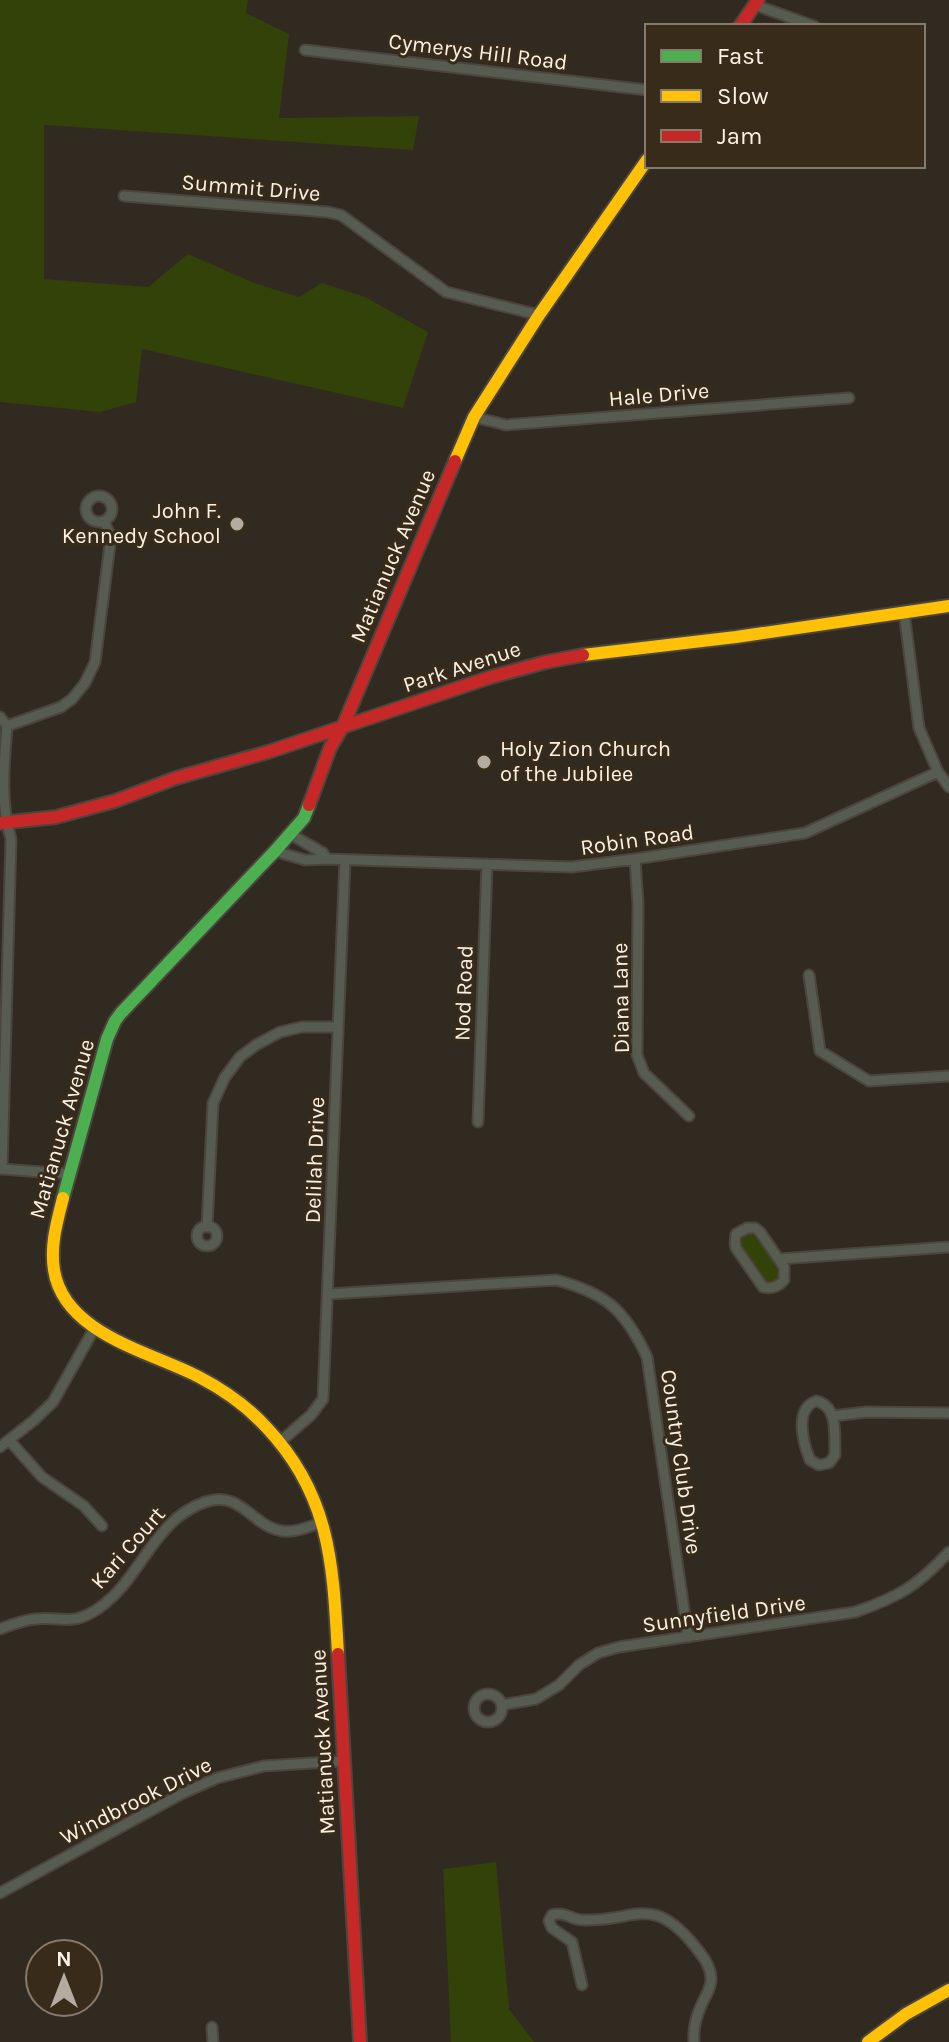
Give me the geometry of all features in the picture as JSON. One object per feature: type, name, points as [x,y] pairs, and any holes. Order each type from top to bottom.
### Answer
[{"type":"street","points":[[741,24],[757,2],[809,24]]},
{"type":"street","name":"Cymerys Hill Road","points":[[305,50],[645,90]]},
{"type":"street","name":"Matianuck Avenue","points":[[360,2042],[333,1575],[323,1522],[307,1483],[280,1442],[251,1413],[214,1385],[94,1329],[80,1318],[58,1283],[53,1266],[53,1236],[107,1039],[115,1021],[304,818],[330,748],[343,726],[474,417],[539,315],[645,163]]},
{"type":"street","name":"Summit Drive","points":[[124,196],[341,215],[446,292],[539,315]]},
{"type":"street","name":"Hale Drive","points":[[474,417],[506,425],[849,398]]},
{"type":"street","points":[[7,726],[61,707],[85,683],[95,662],[111,537],[104,521]]},
{"type":"street","name":"Park Avenue","points":[[3,823],[56,817],[115,801],[176,778],[268,752],[491,677],[546,662],[949,606]]},
{"type":"street","points":[[904,612],[919,728],[938,772],[949,787]]},
{"type":"street","points":[[0,717],[7,726],[3,823],[11,839],[2,1169],[69,1174]]},
{"type":"street","name":"Robin Road","points":[[275,851],[305,860],[572,867],[805,833],[938,772]]},
{"type":"street","points":[[290,834],[323,853],[327,859]]},
{"type":"street","name":"Diana Lane","points":[[635,859],[638,904],[637,1055],[644,1073],[689,1116]]},
{"type":"street","name":"Delilah Drive","points":[[280,1442],[311,1415],[323,1399],[345,860]]},
{"type":"street","name":"Nod Road","points":[[478,1122],[487,864]]},
{"type":"street","points":[[809,975],[820,1051],[869,1081],[949,1076]]},
{"type":"street","points":[[207,1227],[213,1103],[225,1077],[240,1057],[280,1032],[302,1027],[338,1027]]},
{"type":"street","points":[[747,1228],[755,1228],[779,1259],[784,1267],[784,1280],[775,1287],[763,1287],[736,1248],[736,1234],[747,1228]]},
{"type":"street","points":[[779,1259],[949,1247]]},
{"type":"street","name":"Country Club Drive","points":[[329,1294],[556,1280],[584,1287],[607,1300],[626,1319],[647,1357],[688,1637]]},
{"type":"street","points":[[0,1447],[53,1402],[94,1329]]},
{"type":"street","points":[[821,1402],[833,1416],[835,1455],[829,1463],[814,1464],[807,1454],[803,1412],[810,1403],[821,1402]]},
{"type":"street","points":[[833,1416],[866,1412],[949,1413]]},
{"type":"street","points":[[9,1440],[42,1477],[84,1506],[102,1526]]},
{"type":"street","name":"Kari Court","points":[[0,1629],[31,1619],[74,1620],[99,1609],[124,1585],[171,1522],[184,1512],[207,1502],[221,1499],[234,1502],[267,1525],[280,1530],[294,1531],[323,1522]]},
{"type":"street","name":"Sunnyfield Drive","points":[[502,1705],[536,1699],[559,1685],[579,1665],[598,1653],[619,1647],[855,1612],[884,1602],[910,1588],[949,1552]]},
{"type":"street","name":"Windbrook Drive","points":[[0,1893],[181,1794],[217,1778],[264,1766],[344,1761]]},
{"type":"street","points":[[573,1934],[552,1928],[550,1917],[559,1913],[583,1920],[651,1914],[669,1920],[681,1930],[702,1955],[711,1978],[697,2015],[694,2042]]},
{"type":"street","points":[[582,1985],[573,1934],[583,1920]]},
{"type":"street","points":[[868,2042],[906,2014],[949,1990]]},
{"type":"street","points":[[212,2027],[213,2042]]},
{"type":"green space","points":[[0,0],[248,0],[246,13],[289,34],[279,118],[419,116],[413,150],[44,125],[44,279],[148,287],[188,254],[254,283],[299,297],[322,283],[365,297],[428,332],[403,408],[142,349],[136,402],[100,412],[0,402]]},
{"type":"green space","points":[[751,1231],[757,1234],[779,1265],[779,1281],[764,1282],[739,1246],[739,1237]]},
{"type":"green space","points":[[496,1862],[509,2009],[534,2042],[451,2042],[443,1869]]},
{"type":"traffic: fast","points":[[63,1198],[107,1039],[115,1021],[275,851],[304,818],[309,805]]},
{"type":"traffic: slow","points":[[455,461],[474,417],[539,315],[645,163]]},
{"type":"traffic: slow","points":[[583,655],[736,637],[949,606]]},
{"type":"traffic: slow","points":[[63,1198],[53,1261],[61,1292],[74,1310],[112,1338],[199,1377],[235,1400],[267,1428],[304,1480],[325,1534],[334,1591],[338,1654]]},
{"type":"traffic: slow","points":[[868,2042],[906,2014],[949,1990]]},
{"type":"traffic: jam","points":[[741,24],[758,0]]},
{"type":"traffic: jam","points":[[309,805],[330,748],[343,726],[455,461]]},
{"type":"traffic: jam","points":[[0,823],[56,817],[115,801],[176,778],[268,752],[491,677],[583,655]]},
{"type":"traffic: jam","points":[[338,1654],[360,2042]]},
{"type":"place","name":"John F. Kennedy School","points":[[237,524]]},
{"type":"place","name":"Holy Zion Church of the Jubilee","points":[[484,762]]}]
